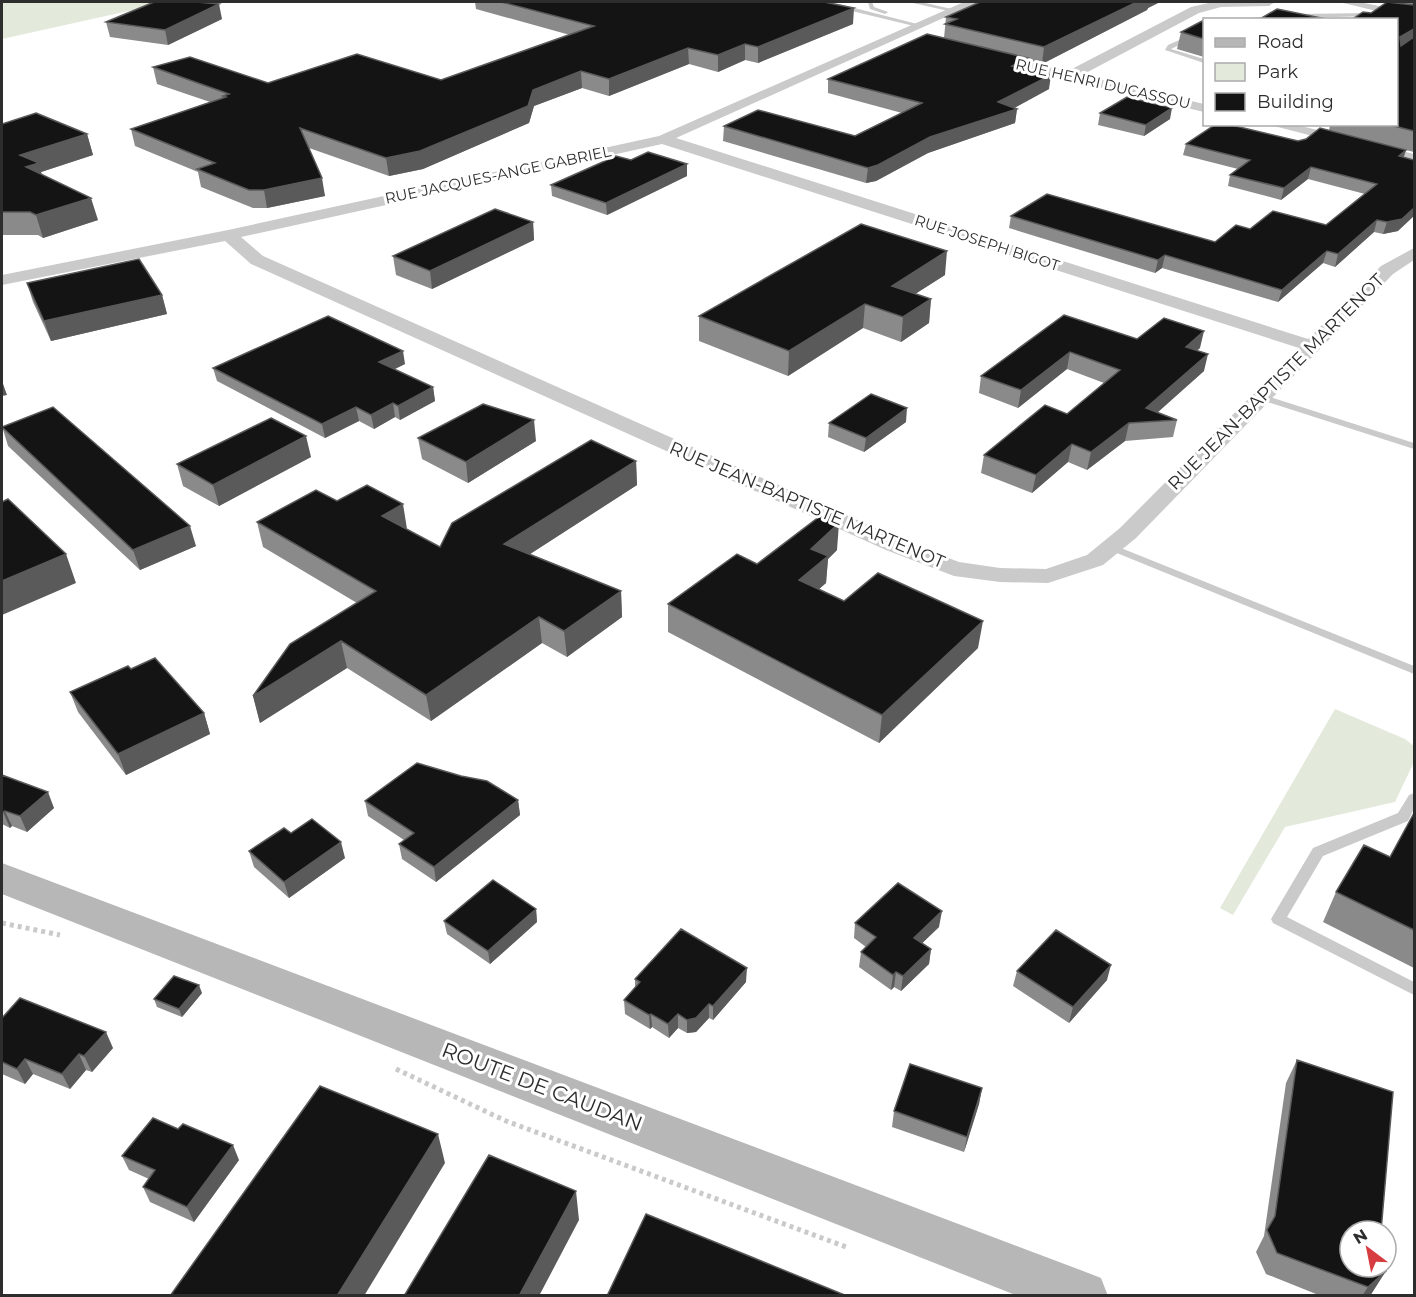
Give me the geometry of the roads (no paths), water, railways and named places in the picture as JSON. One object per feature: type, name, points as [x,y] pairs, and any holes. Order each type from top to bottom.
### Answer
[{"type":"street","name":"RUE JACQUES-ANGE GABRIEL","points":[[2,280],[228,235],[663,139],[973,2]]},
{"type":"street","points":[[1069,76],[1195,10],[1221,3],[1269,2]]},
{"type":"street","points":[[1346,2],[1409,16]]},
{"type":"street","points":[[897,35],[920,40]]},
{"type":"street","name":"RUE HENRI DUCASSOU","points":[[977,54],[1203,108]]},
{"type":"street","points":[[1281,126],[1414,158]]},
{"type":"street","name":"RUE JOSEPH BIGOT","points":[[663,139],[1311,346]]},
{"type":"street","name":"RUE JEAN-BAPTISTE MARTENOT","points":[[228,235],[257,260],[368,312],[638,433],[954,568],[1000,575],[1048,576],[1095,560],[1111,547],[1387,270],[1414,253]]},
{"type":"street","name":"ROUTE DE CAUDAN","points":[[2,878],[1083,1296]]},
{"type":"lane","points":[[830,2],[829,4],[923,23]]},
{"type":"lane","points":[[870,2],[872,8],[923,23]]},
{"type":"lane","points":[[915,2],[953,10]]},
{"type":"lane","points":[[1290,16],[1409,16]]},
{"type":"lane","points":[[1269,18],[1279,17]]},
{"type":"lane","points":[[1203,31],[1170,46],[1168,50],[1203,61]]},
{"type":"lane","points":[[1261,397],[1414,446]]},
{"type":"lane","points":[[1111,547],[1414,670]]},
{"type":"lane","points":[[1414,798],[1404,817],[1318,852],[1278,919],[1414,988]]}]
